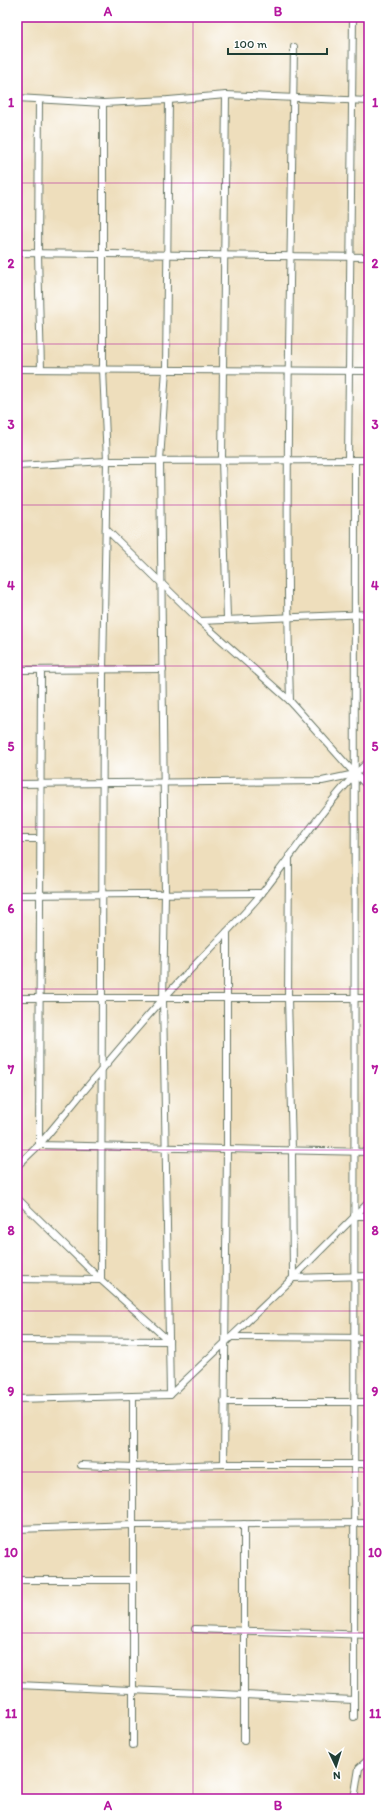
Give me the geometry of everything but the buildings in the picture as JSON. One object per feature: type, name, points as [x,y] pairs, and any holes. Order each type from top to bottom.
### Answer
[{"type":"street","points":[[352,17],[349,371],[355,614],[354,1717]]},
{"type":"street","points":[[290,701],[288,617],[288,460],[294,47]]},
{"type":"street","points":[[17,98],[103,103],[169,100],[226,95],[369,101]]},
{"type":"street","points":[[226,95],[222,460],[227,618]]},
{"type":"street","points":[[39,100],[38,254],[40,369]]},
{"type":"street","points":[[169,100],[166,254],[166,370],[160,461],[165,895],[163,999],[170,1395]]},
{"type":"street","points":[[101,1280],[103,670],[107,461],[103,369],[103,103]]},
{"type":"street","points":[[17,253],[369,257]]},
{"type":"street","points":[[17,369],[369,371]]},
{"type":"street","points":[[17,466],[107,461],[369,460]]},
{"type":"street","points":[[106,529],[200,620],[290,701],[355,774],[369,787]]},
{"type":"street","points":[[200,620],[369,614]]},
{"type":"street","points":[[17,670],[163,669]]},
{"type":"street","points":[[39,1145],[41,670]]},
{"type":"street","points":[[17,1166],[39,1145],[163,999],[262,893],[289,856],[355,774],[369,761]]},
{"type":"street","points":[[17,784],[322,781],[355,774]]},
{"type":"street","points":[[17,840],[40,839]]},
{"type":"street","points":[[289,856],[288,998],[292,1150],[293,1278]]},
{"type":"street","points":[[17,895],[165,895],[262,893]]},
{"type":"street","points":[[224,1464],[227,1149],[227,932]]},
{"type":"street","points":[[17,998],[369,998]]},
{"type":"street","points":[[39,1145],[369,1152]]},
{"type":"street","points":[[17,1198],[101,1280],[169,1341]]},
{"type":"street","points":[[17,1399],[170,1395],[224,1345],[369,1202]]},
{"type":"street","points":[[354,1216],[369,1216]]},
{"type":"street","points":[[293,1278],[369,1276]]},
{"type":"street","points":[[17,1279],[101,1280]]},
{"type":"street","points":[[232,1336],[369,1338]]},
{"type":"street","points":[[17,1340],[169,1341]]},
{"type":"street","points":[[133,1396],[133,1745]]},
{"type":"street","points":[[224,1402],[369,1402]]},
{"type":"street","points":[[81,1465],[133,1467],[224,1464],[369,1464]]},
{"type":"street","points":[[17,1529],[133,1525],[369,1523]]},
{"type":"street","points":[[244,1524],[244,1741]]},
{"type":"street","points":[[17,1580],[133,1580]]},
{"type":"street","points":[[195,1630],[369,1635]]},
{"type":"street","points":[[17,1685],[354,1700]]},
{"type":"street","points":[[354,1799],[359,1768],[369,1759]]}]
